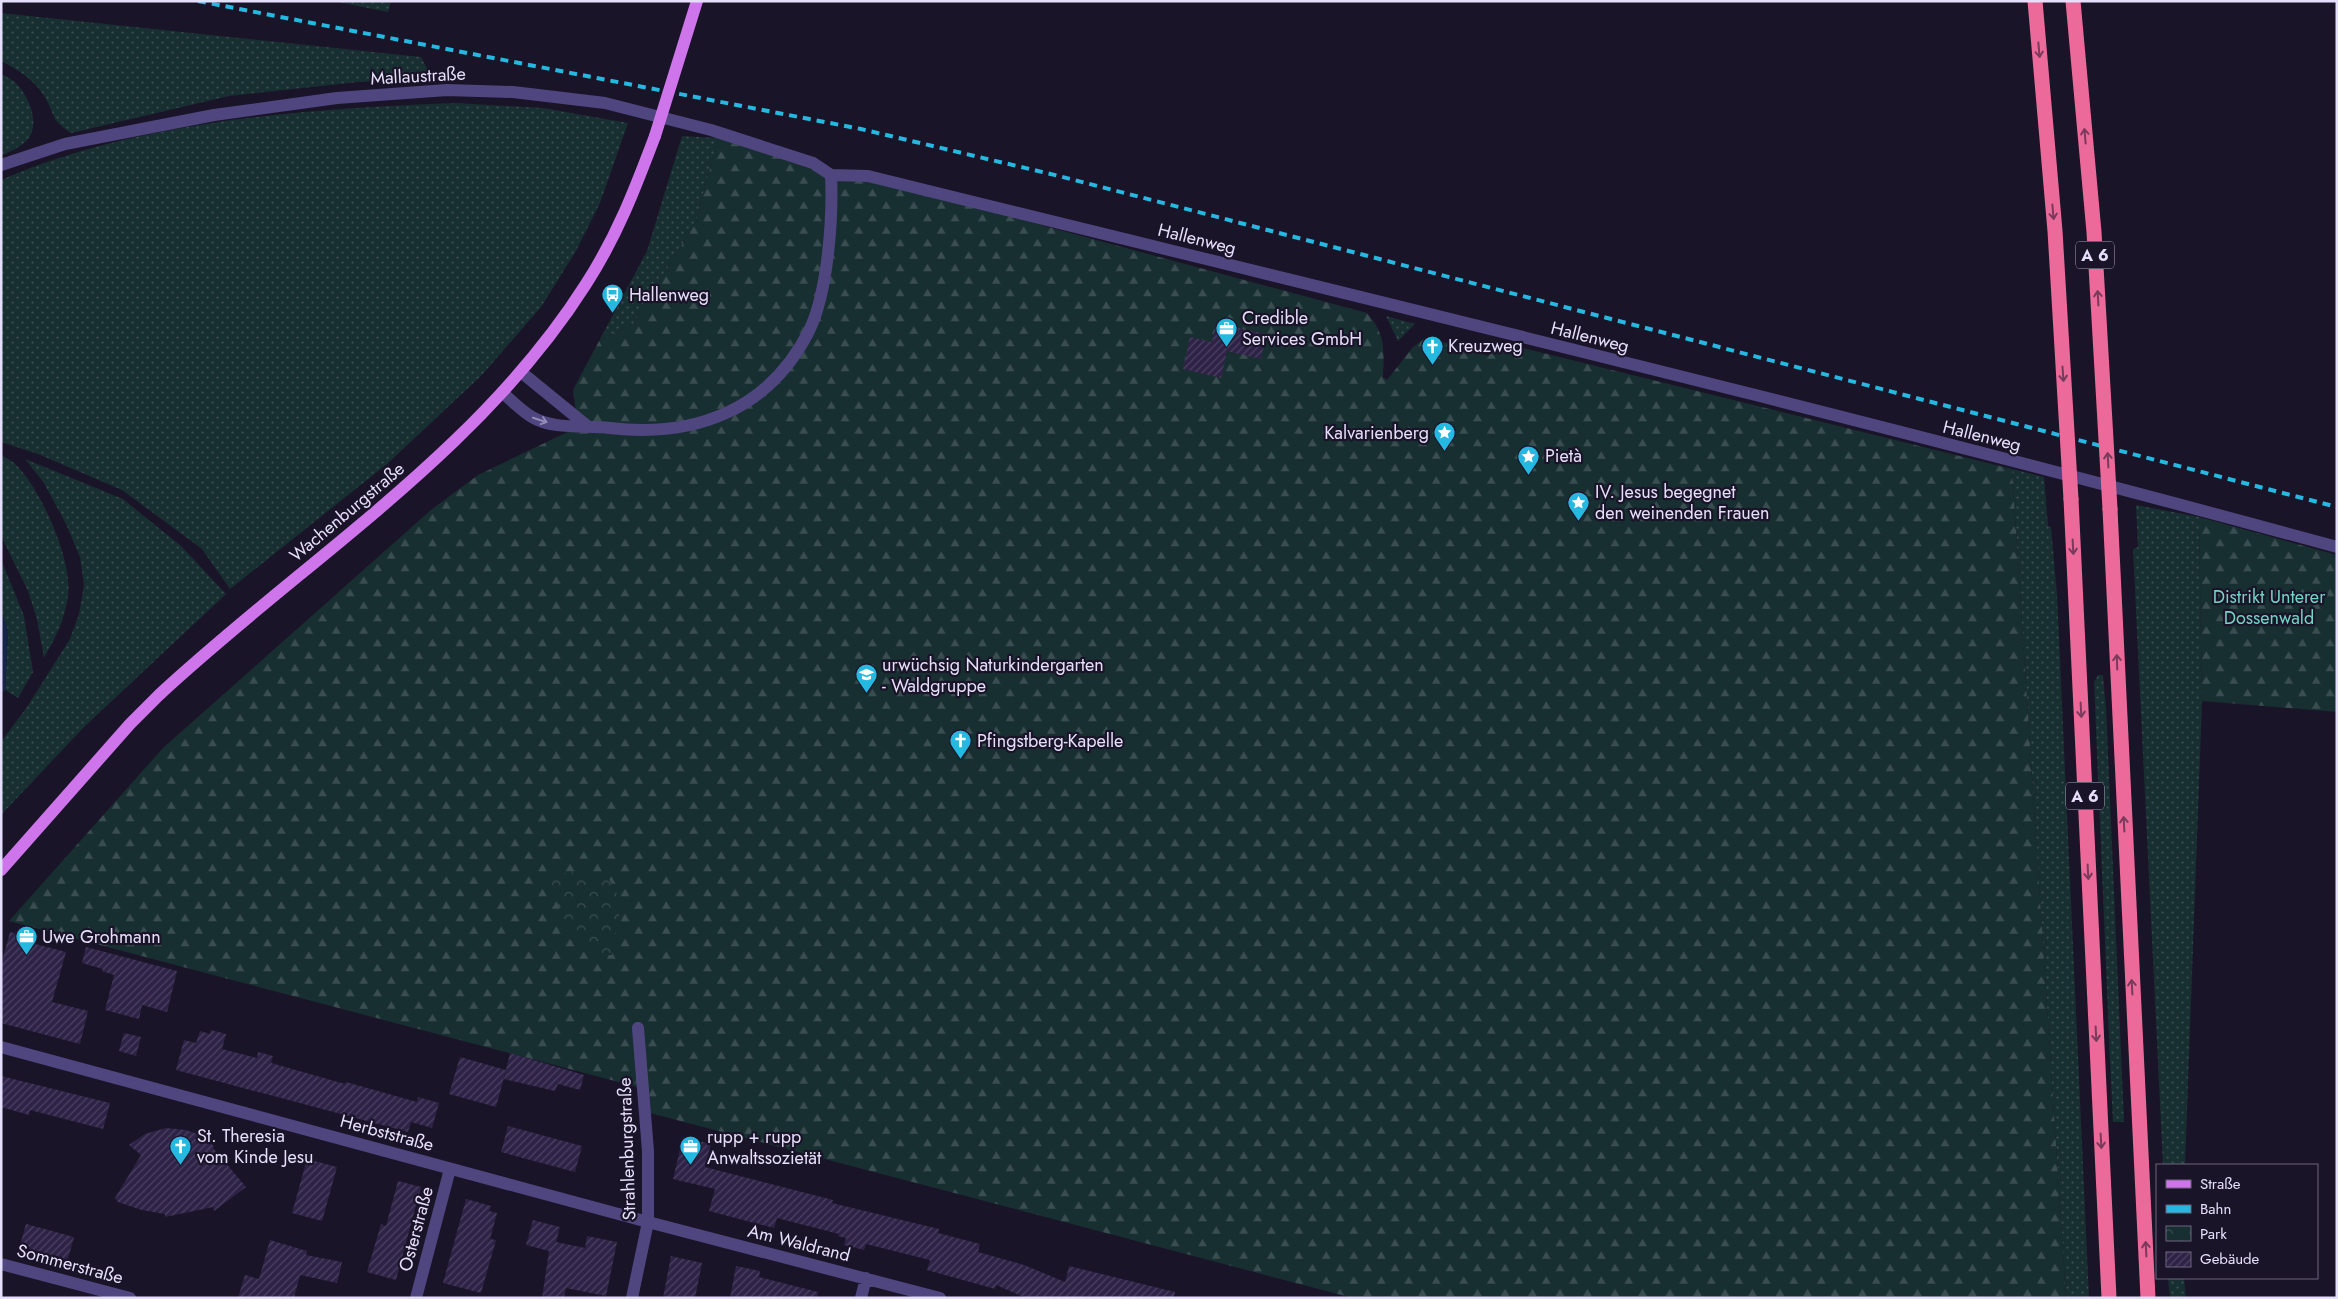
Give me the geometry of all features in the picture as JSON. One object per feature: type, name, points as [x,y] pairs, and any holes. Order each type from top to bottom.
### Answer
[{"type":"highway","name":"A 6","points":[[2035,1],[2055,230],[2071,499],[2110,1298]]},
{"type":"highway","name":"A 6","points":[[2073,1],[2094,232],[2110,509],[2148,1298]]},
{"type":"main road","name":"Wachenburgstraße","points":[[1,870],[130,724],[167,688],[413,478],[503,393],[522,372],[586,284],[627,212],[655,136],[696,1]]},
{"type":"street","name":"Mallaustraße","points":[[1,165],[65,144],[214,115],[337,98],[447,90],[513,92],[605,103],[739,139],[813,163],[832,175]]},
{"type":"street","points":[[503,393],[532,418],[567,426],[586,425],[627,430],[669,429],[711,421],[745,404],[773,381],[794,357],[810,329],[823,289],[832,199],[832,175]]},
{"type":"street","name":"Hallenweg","points":[[832,175],[868,176],[2154,497],[2337,547]]},
{"type":"street","points":[[522,372],[586,425]]},
{"type":"street","name":"Strahlenburgstraße","points":[[632,1298],[648,1222],[648,1151],[638,1028]]},
{"type":"street","name":"Herbststraße","points":[[1,1047],[648,1222]]},
{"type":"street","name":"Osterstraße","points":[[416,1298],[450,1169]]},
{"type":"street","name":"Am Waldrand","points":[[648,1222],[940,1298]]},
{"type":"street","name":"Sommerstraße","points":[[1,1264],[130,1298]]},
{"type":"street","points":[[861,1298],[866,1278]]},
{"type":"green space","points":[[333,1],[391,1],[388,12]]},
{"type":"green space","points":[[1,13],[421,57],[432,78],[358,82],[229,96],[71,133],[57,121],[46,99],[32,81],[21,72],[1,61]]},
{"type":"green space","points":[[1,74],[15,82],[24,94],[31,109],[33,125],[32,132],[25,142],[16,149],[1,156]]},
{"type":"green space","points":[[455,103],[543,108],[628,123],[600,203],[576,251],[541,307],[481,376],[387,464],[230,589],[202,549],[122,490],[38,454],[1,442],[1,180],[54,160],[109,144],[166,131],[224,121],[340,109]]},
{"type":"green space","points":[[682,136],[718,138],[696,222],[633,324],[599,341],[647,251]]},
{"type":"green space","points":[[718,138],[1367,313],[1378,328],[1381,336],[1383,377],[1387,380],[1413,347],[1427,337],[1489,356],[1491,340],[2012,469],[2066,1298],[1353,1298],[650,1113],[649,1090],[9,921],[163,748],[431,510],[478,475],[578,427],[573,390],[599,341],[633,324],[696,222]]},
{"type":"green space","points":[[1386,316],[1415,324],[1398,341]]},
{"type":"green space","points":[[1,455],[14,463],[34,489],[53,525],[65,563],[68,581],[67,604],[59,628],[44,658],[37,619],[28,591],[1,536]]},
{"type":"green space","points":[[25,459],[123,499],[181,546],[226,594],[83,728],[1,815],[1,742],[27,707],[70,639],[79,614],[84,585],[80,557],[66,524],[44,483]]},
{"type":"green space","points":[[2012,469],[2044,477],[2048,526],[2051,527],[2057,595],[2089,1298],[2066,1298]]},
{"type":"green space","points":[[2136,505],[2199,517],[2202,701],[2185,1164],[2163,1164],[2133,549],[2138,547]]},
{"type":"green space","name":"Distrikt Unterer Dossenwald","points":[[2199,517],[2337,555],[2337,712],[2202,701]]},
{"type":"green space","points":[[1,559],[24,616],[33,672],[18,698],[5,690],[8,631],[1,611]]},
{"type":"green space","points":[[2098,675],[2103,675],[2106,708],[2124,1122],[2113,1122],[2094,682]]},
{"type":"green space","points":[[578,872],[609,879],[618,896],[620,928],[612,936],[612,955],[603,955],[567,932],[549,875]]},
{"type":"green space","points":[[2168,1279],[2184,1279],[2186,1298],[2170,1298]]},
{"type":"water","points":[[1,611],[8,631],[5,690],[1,695]]},
{"type":"building","name":"Credible Services GmbH","points":[[1216,323],[1266,334],[1261,359],[1227,351],[1221,378],[1183,369],[1190,337],[1212,342]]},
{"type":"building","points":[[10,932],[26,936],[24,941],[66,952],[52,1002],[88,1011],[80,1044],[1,1023],[1,965]]},
{"type":"building","points":[[86,947],[177,971],[167,1012],[142,1005],[139,1019],[105,1010],[114,975],[102,971],[103,969],[82,963]]},
{"type":"building","points":[[211,1030],[226,1034],[222,1049],[257,1058],[258,1052],[273,1056],[271,1063],[345,1084],[346,1082],[417,1102],[418,1097],[439,1103],[432,1128],[411,1122],[408,1132],[176,1070],[184,1040],[196,1043],[200,1031],[210,1034]]},
{"type":"building","points":[[124,1033],[141,1037],[136,1056],[119,1051]]},
{"type":"building","points":[[510,1053],[584,1075],[580,1090],[558,1084],[555,1091],[504,1079]]},
{"type":"building","points":[[460,1057],[506,1070],[496,1107],[449,1094]]},
{"type":"building","points":[[1,1076],[110,1103],[103,1129],[30,1110],[29,1115],[1,1107]]},
{"type":"building","points":[[508,1126],[582,1146],[575,1172],[501,1152]]},
{"type":"building","name":"St. Theresia vom Kinde Jesu","points":[[166,1128],[186,1130],[197,1134],[214,1146],[213,1148],[246,1187],[214,1211],[213,1207],[165,1217],[165,1214],[142,1210],[118,1202],[115,1198],[141,1155],[129,1145],[145,1134]]},
{"type":"building","points":[[683,1137],[711,1144],[705,1167],[833,1200],[832,1203],[939,1229],[938,1233],[980,1244],[978,1252],[1024,1265],[1065,1282],[1069,1266],[1175,1292],[1174,1298],[1026,1298],[996,1285],[995,1289],[927,1270],[930,1260],[866,1244],[864,1250],[844,1245],[846,1238],[838,1236],[839,1234],[777,1218],[774,1228],[709,1211],[715,1189],[673,1179]]},
{"type":"building","points":[[307,1159],[337,1167],[322,1221],[292,1213]]},
{"type":"building","points":[[398,1181],[421,1187],[396,1280],[367,1272],[381,1224],[386,1226]]},
{"type":"building","points":[[466,1199],[491,1206],[489,1211],[497,1213],[490,1239],[496,1240],[481,1293],[443,1283]]},
{"type":"building","points":[[533,1220],[560,1227],[556,1242],[585,1248],[587,1236],[617,1242],[606,1296],[566,1288],[564,1298],[542,1298],[549,1251],[526,1245]]},
{"type":"building","points":[[26,1224],[74,1237],[66,1266],[18,1252]]},
{"type":"building","points":[[270,1240],[307,1251],[306,1255],[342,1262],[337,1283],[300,1275],[294,1298],[238,1298],[245,1275],[259,1279]]},
{"type":"building","points":[[671,1256],[702,1263],[695,1298],[663,1298]]},
{"type":"building","points":[[736,1266],[760,1271],[759,1277],[818,1292],[817,1298],[730,1298]]},
{"type":"railway","points":[[198,1],[861,129],[1059,176],[2337,507]]},
{"type":"place","name":"Hallenweg","points":[[613,314]]},
{"type":"place","name":"Credible Services GmbH","points":[[1226,347]]},
{"type":"place","name":"Kreuzweg","points":[[1432,365]]},
{"type":"place","name":"Kalvarienberg","points":[[1445,452]]},
{"type":"place","name":"Pietà","points":[[1529,475]]},
{"type":"place","name":"IV. Jesus begegnet den weinenden Frauen","points":[[1579,521]]},
{"type":"place","name":"urwüchsig Naturkindergarten - Waldgruppe","points":[[866,694]]},
{"type":"place","name":"Pfingstberg-Kapelle","points":[[961,760]]},
{"type":"place","name":"Uwe Grohmann","points":[[26,956]]},
{"type":"place","name":"St. Theresia vom Kinde Jesu","points":[[181,1165]]},
{"type":"place","name":"rupp + rupp Anwaltssozietät","points":[[691,1166]]}]
